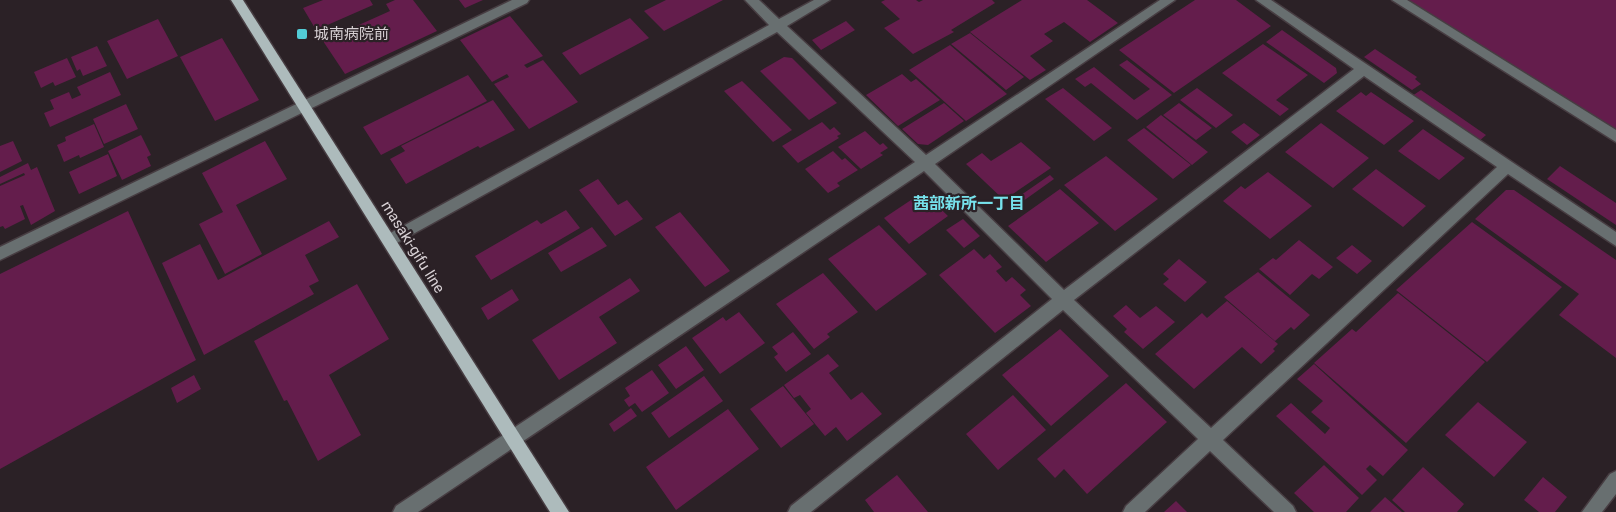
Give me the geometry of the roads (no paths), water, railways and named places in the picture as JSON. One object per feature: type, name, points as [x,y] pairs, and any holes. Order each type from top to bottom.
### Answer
[{"type":"main road","name":"masaki-gifu line","points":[[237,0],[560,512]]},
{"type":"street","points":[[0,254],[523,0]]},
{"type":"street","points":[[751,0],[925,163],[1063,300],[1287,512]]},
{"type":"street","points":[[390,240],[824,0]]},
{"type":"street","points":[[402,512],[1169,0]]},
{"type":"street","points":[[1262,0],[1616,240]]},
{"type":"street","points":[[1398,0],[1616,136]]},
{"type":"street","points":[[796,512],[1063,300],[1364,69]]},
{"type":"street","points":[[1132,512],[1507,166]]},
{"type":"street","points":[[1591,512],[1616,480]]},
{"type":"place","name":"城南病院前","points":[[302,34]]},
{"type":"district","name":"茜部新所一丁目","points":[[969,203]]}]
